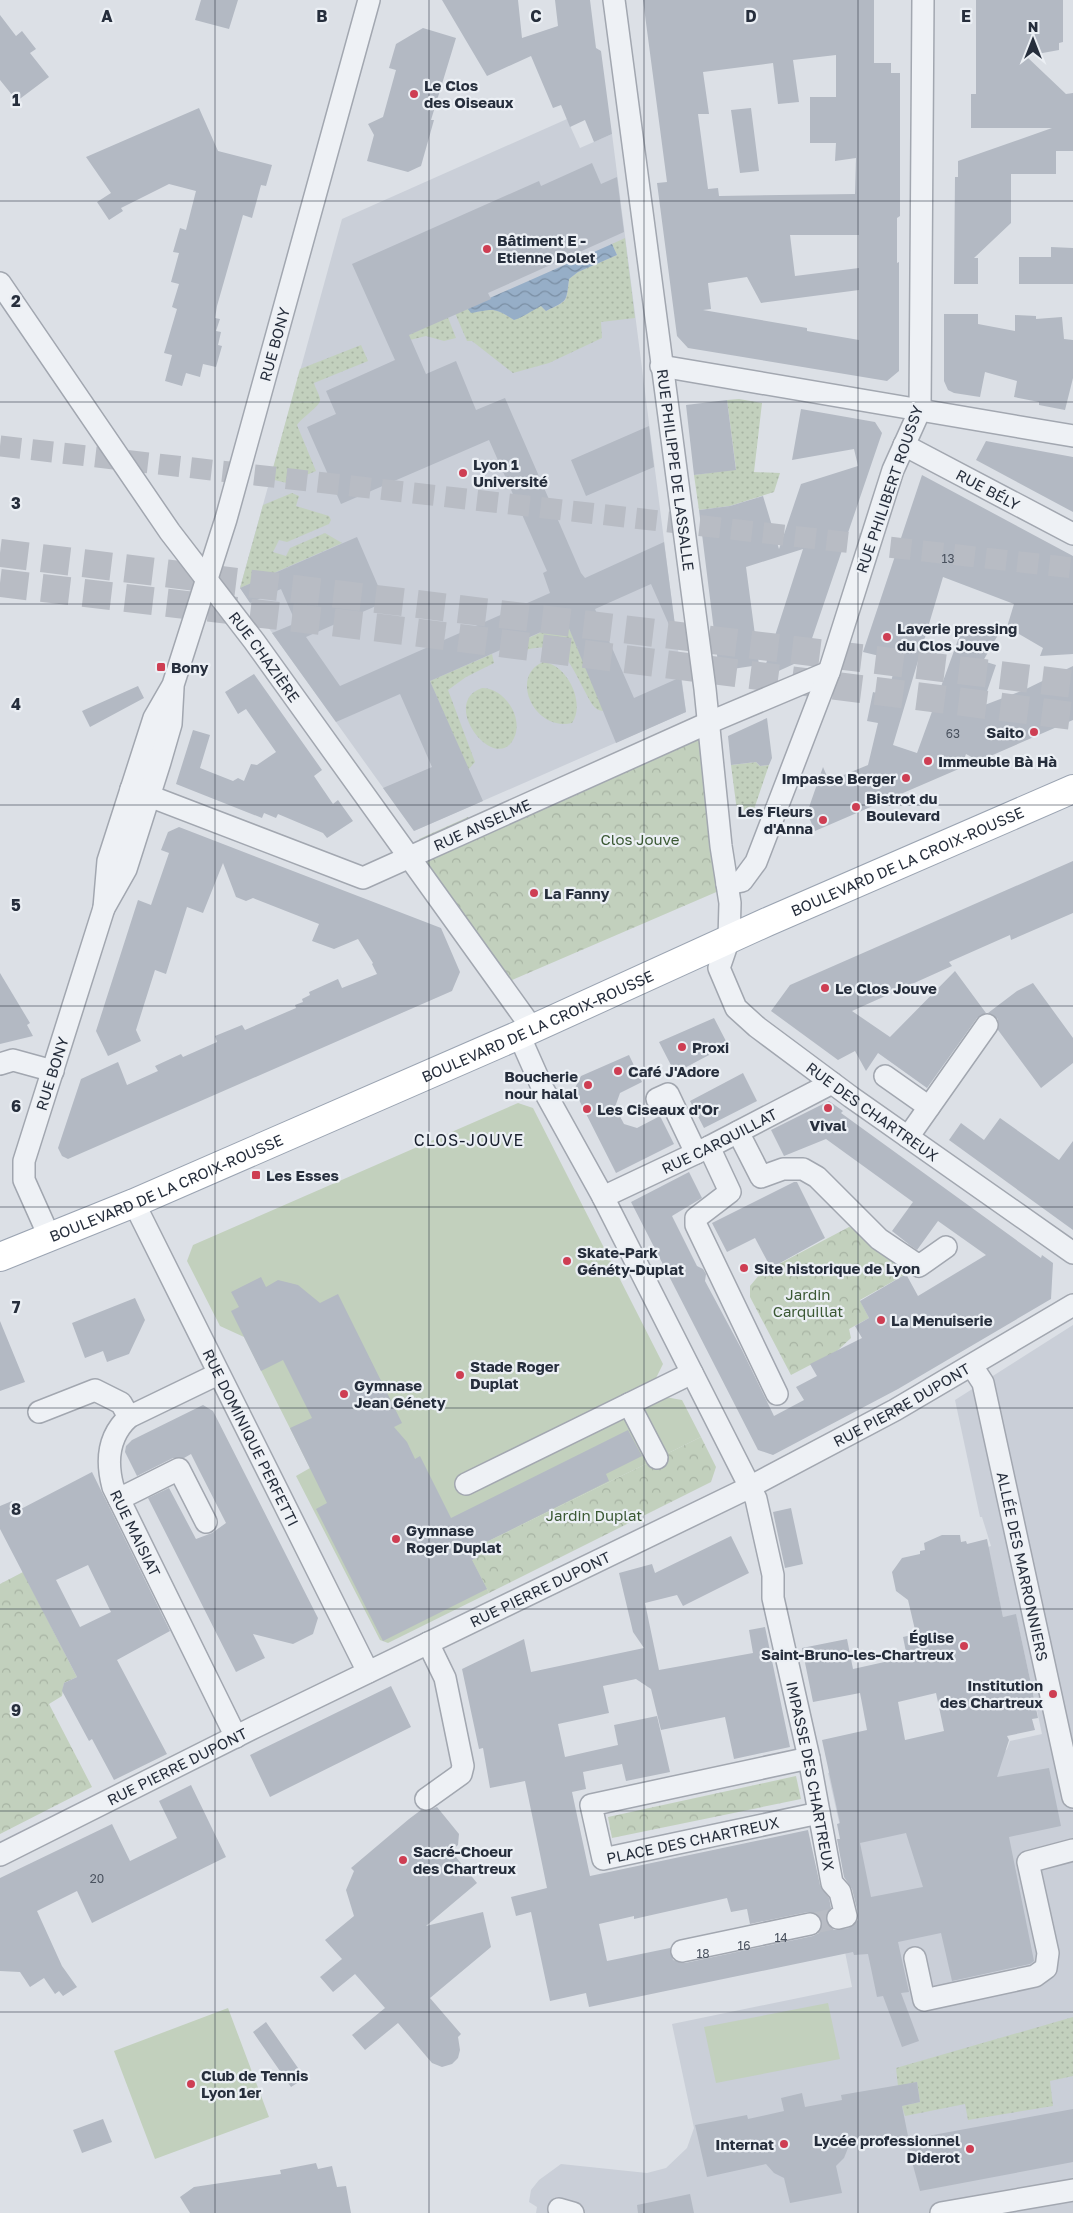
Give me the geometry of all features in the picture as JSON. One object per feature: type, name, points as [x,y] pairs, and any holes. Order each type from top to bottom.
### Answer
[{"type":"main road","name":"BOULEVARD DE LA CROIX-ROUSSE","points":[[0,1257],[134,1203],[525,1032],[729,939],[1073,789]]},
{"type":"street","name":"RUE BONY","points":[[49,1236],[24,1180],[23,1171],[104,908],[126,869],[140,792],[171,724],[173,685],[226,519],[369,0]]},
{"type":"street","name":"RUE PHILIPPE DE LASSALLE","points":[[614,0],[708,723],[731,921],[729,939]]},
{"type":"street","name":"RUE PHILIBERT ROUSSY","points":[[727,884],[742,881],[756,862],[829,672],[893,470],[920,410],[923,0]]},
{"type":"street","name":"RUE CHAZIÈRE","points":[[0,283],[165,525],[207,577],[408,856],[525,1032],[542,1087],[603,1197]]},
{"type":"street","points":[[662,366],[1073,436]]},
{"type":"street","name":"RUE BÉLY","points":[[904,445],[1073,534]]},
{"type":"street","name":"RUE ANSELME","points":[[140,792],[363,878],[408,856],[708,723],[829,672]]},
{"type":"street","name":"RUE DES CHARTREUX","points":[[729,939],[719,968],[736,1008],[757,1027],[832,1083],[1073,1253]]},
{"type":"street","points":[[908,1137],[987,1024]]},
{"type":"street","points":[[0,1064],[13,1060],[53,1072]]},
{"type":"street","points":[[885,1076],[929,1107]]},
{"type":"street","name":"RUE CARQUILLAT","points":[[603,1197],[702,1150],[832,1083]]},
{"type":"street","points":[[658,1099],[668,1094],[730,1192]]},
{"type":"street","points":[[738,1132],[761,1176]]},
{"type":"street","points":[[777,1394],[696,1225],[696,1218],[730,1192],[761,1176],[783,1169],[803,1169],[817,1176],[879,1239],[919,1266],[946,1248]]},
{"type":"street","name":"IMPASSE DES CHARTREUX","points":[[603,1197],[756,1499],[773,1575],[773,1598],[809,1758],[832,1883],[840,1892],[842,1917]]},
{"type":"street","name":"RUE DOMINIQUE PERFETTI","points":[[134,1203],[368,1672]]},
{"type":"street","name":"RUE PIERRE DUPONT","points":[[0,1855],[368,1672],[750,1486],[895,1410],[1073,1305]]},
{"type":"street","name":"ALLÉE DES MARRONNIERS","points":[[972,1366],[983,1383],[1073,1797]]},
{"type":"street","points":[[466,1484],[692,1373]]},
{"type":"street","name":"RUE MAISIAT","points":[[218,1374],[129,1417],[119,1426],[112,1440],[109,1454],[109,1472],[119,1499],[236,1737]]},
{"type":"street","points":[[39,1412],[95,1390],[121,1403],[129,1417]]},
{"type":"street","points":[[629,1404],[657,1458]]},
{"type":"street","points":[[119,1499],[179,1469],[206,1522]]},
{"type":"street","points":[[426,1799],[461,1774],[463,1766],[445,1678],[428,1643]]},
{"type":"street","name":"PLACE DES CHARTREUX","points":[[809,1758],[591,1804],[603,1859],[818,1813]]},
{"type":"street","points":[[915,1958],[924,2000],[1035,1976],[1046,1968],[1048,1953],[1028,1862],[1073,1850]]},
{"type":"street","points":[[682,1951],[810,1924]]},
{"type":"street","points":[[941,2213],[1073,2190]]},
{"type":"shaded area","name":"Lyon 1 Université","points":[[567,119],[580,148],[612,134],[686,712],[414,831],[240,588],[342,219]]},
{"type":"shaded area","points":[[1073,1325],[1073,2213],[536,2213],[537,2207],[529,2202],[531,2190],[539,2180],[561,2164],[647,2173],[666,2168],[687,2148],[694,2128],[672,2024],[852,1987],[842,1937],[850,1935],[848,1923],[861,1920],[828,1773],[941,1748],[997,1760],[1007,1749],[1010,1741],[1042,1734],[1016,1615],[1003,1617],[988,1547],[991,1546],[982,1517],[980,1517],[955,1400]]},
{"type":"green space","points":[[625,238],[635,318],[601,322],[602,338],[549,363],[513,373],[472,341],[467,341],[455,313],[467,308],[477,312],[492,310],[501,312],[514,320],[541,306],[546,311],[565,300],[569,279],[578,272],[617,255],[612,244]]},
{"type":"green space","points":[[447,315],[456,338],[444,341],[426,336],[390,345]]},
{"type":"green space","points":[[361,345],[368,361],[314,383],[320,402],[297,425],[316,471],[287,483],[270,479],[300,369]]},
{"type":"green space","points":[[739,399],[762,403],[754,472],[780,473],[774,492],[730,506],[699,510],[694,475],[736,469],[727,400]]},
{"type":"green space","points":[[292,493],[299,496],[296,506],[329,516],[331,520],[329,524],[287,542],[279,540],[273,552],[286,556],[290,548],[325,533],[342,543],[240,588],[263,505]]},
{"type":"green space","points":[[566,621],[603,711],[593,706],[574,670],[560,653],[551,649],[540,648],[507,656],[502,650]]},
{"type":"green space","points":[[492,654],[494,663],[466,677],[448,690],[475,762],[468,770],[430,681]]},
{"type":"green space","points":[[543,662],[552,664],[560,670],[572,686],[577,705],[576,715],[572,723],[558,724],[547,719],[537,711],[530,701],[527,690],[528,679],[533,669]]},
{"type":"green space","points":[[482,688],[498,693],[510,705],[514,713],[516,730],[514,738],[506,747],[495,748],[484,743],[475,733],[468,720],[466,707],[470,696]]},
{"type":"green space","name":"Clos Jouve","points":[[708,724],[728,887],[503,984],[409,856]]},
{"type":"green space","points":[[756,762],[760,766],[769,765],[753,812],[737,811],[731,765]]},
{"type":"green space","points":[[468,817],[471,822],[422,843],[419,839]]},
{"type":"green space","name":"Stade Roger Duplat","points":[[518,1103],[533,1108],[663,1364],[656,1378],[665,1397],[682,1400],[701,1437],[468,1551],[489,1593],[388,1643],[380,1640],[296,1476],[310,1468],[244,1337],[220,1326],[187,1261],[193,1245]]},
{"type":"green space","name":"Jardin Carquillat","points":[[849,1227],[858,1230],[906,1274],[860,1300],[869,1318],[849,1329],[851,1338],[837,1351],[791,1375],[750,1297],[750,1286],[760,1274]]},
{"type":"green space","name":"Jardin Duplat","points":[[701,1437],[716,1467],[711,1482],[489,1593],[472,1560],[478,1557],[474,1548]]},
{"type":"green space","points":[[23,1572],[77,1677],[64,1683],[62,1696],[49,1704],[92,1787],[0,1834],[0,1584]]},
{"type":"green space","points":[[796,1776],[801,1799],[612,1838],[608,1817]]},
{"type":"green space","points":[[828,2003],[840,2059],[716,2083],[704,2027]]},
{"type":"green space","name":"Club de Tennis Lyon 1er","points":[[228,2008],[269,2117],[155,2159],[114,2051]]},
{"type":"green space","points":[[1073,2017],[1073,2076],[1050,2081],[1053,2106],[968,2120],[965,2104],[905,2116],[902,2106],[920,2102],[917,2082],[898,2086],[896,2068]]},
{"type":"water","points":[[612,244],[617,255],[578,272],[569,279],[565,300],[546,311],[541,306],[514,320],[498,311],[489,310],[471,313],[467,308]]},
{"type":"building","points":[[201,0],[238,0],[229,29],[195,20]]},
{"type":"building","points":[[442,0],[518,0],[522,38],[558,26],[555,0],[590,0],[596,48],[601,51],[612,134],[594,142],[585,120],[570,127],[561,105],[553,108],[531,56],[487,76]]},
{"type":"building","points":[[643,0],[874,0],[874,63],[891,63],[891,73],[900,73],[900,216],[897,218],[899,371],[887,381],[688,348],[677,336],[657,183],[667,182]],"holes":[[[836,55],[836,97],[810,97],[810,143],[836,143],[835,161],[856,158],[855,194],[719,196],[718,188],[708,189],[698,114],[709,114],[703,72],[773,63],[778,104],[799,102],[793,60]],[[790,235],[859,235],[859,268],[795,276]],[[747,277],[761,303],[859,290],[859,340],[807,331],[807,328],[703,310],[711,309],[708,283]]]},
{"type":"building","points":[[976,0],[1063,0],[1063,42],[1059,43],[1059,50],[1026,56],[1066,94],[1073,93],[1073,151],[1056,151],[1056,174],[1011,174],[1011,223],[974,258],[978,258],[978,284],[954,284],[955,177],[958,177],[958,161],[1052,128],[971,128],[971,94],[976,94]]},
{"type":"building","points":[[0,15],[16,36],[22,31],[36,49],[30,53],[49,77],[17,101],[0,80]]},
{"type":"building","name":"Le Clos des Oiseaux","points":[[423,28],[456,38],[431,120],[434,120],[421,166],[408,172],[367,161],[374,135],[368,124],[383,117],[396,70],[389,68],[396,44]]},
{"type":"building","points":[[199,108],[218,151],[272,165],[266,186],[261,185],[252,218],[243,215],[217,306],[215,318],[220,319],[216,331],[221,332],[218,345],[222,346],[216,367],[203,364],[200,377],[186,373],[182,386],[165,381],[172,355],[164,353],[177,309],[172,307],[179,284],[171,282],[179,253],[173,252],[180,228],[186,230],[196,191],[169,184],[121,208],[123,211],[109,220],[97,202],[111,193],[86,157]]},
{"type":"building","points":[[751,108],[759,171],[740,173],[731,110]]},
{"type":"building","points":[[592,163],[601,184],[617,177],[624,232],[488,293],[491,299],[409,335],[426,374],[456,361],[476,410],[505,398],[581,573],[585,578],[664,542],[675,625],[670,627],[651,584],[595,609],[634,698],[681,677],[686,712],[616,743],[566,621],[430,681],[483,801],[414,831],[383,788],[432,767],[400,694],[336,722],[272,633],[296,623],[281,589],[250,603],[240,588],[357,537],[385,602],[306,637],[340,686],[550,593],[543,573],[547,571],[489,440],[341,504],[307,427],[336,414],[326,391],[395,360],[352,264],[539,181],[541,186]]},
{"type":"building","points":[[1051,247],[1073,248],[1073,284],[1019,284],[1019,257],[1051,257]]},
{"type":"building","points":[[944,314],[978,314],[978,324],[1015,331],[1015,315],[1036,316],[1036,319],[1062,317],[1064,339],[1073,340],[1073,378],[1065,410],[1039,405],[1039,402],[1014,397],[1017,381],[985,372],[980,397],[954,393],[948,390],[944,381]]},
{"type":"building","points":[[727,400],[736,470],[694,475],[686,405]]},
{"type":"building","points":[[801,409],[875,422],[882,433],[805,659],[761,679],[803,549],[746,567],[759,665],[719,671],[699,510],[730,506],[763,496],[779,549],[801,484],[858,466],[854,449],[792,460]]},
{"type":"building","points":[[649,426],[654,467],[586,496],[571,460]]},
{"type":"building","points":[[986,441],[1073,457],[1073,512],[976,460]]},
{"type":"building","points":[[922,475],[1073,556],[1073,654],[1040,656],[1043,648],[1007,627],[1014,604],[943,577],[893,745],[917,753],[963,626],[998,635],[983,661],[996,665],[982,706],[1024,690],[1073,666],[1073,720],[979,761],[966,754],[961,768],[815,831],[807,813],[823,767],[829,781],[868,765],[878,723],[867,721],[873,692],[888,696],[896,660],[863,652]]},
{"type":"building","points":[[254,674],[322,770],[314,776],[333,804],[338,800],[353,821],[327,838],[323,833],[278,814],[276,818],[264,813],[262,818],[176,784],[193,730],[210,735],[200,768],[233,781],[238,778],[244,781],[251,764],[257,765],[276,752],[246,709],[238,714],[225,692]]},
{"type":"building","points":[[138,686],[144,698],[90,727],[82,711]]},
{"type":"building","points":[[767,718],[772,758],[769,765],[760,766],[756,762],[731,765],[728,736]]},
{"type":"building","points":[[179,827],[441,928],[460,972],[452,991],[68,1159],[62,1156],[58,1148],[81,1079],[118,1062],[127,1085],[158,1071],[155,1066],[181,1054],[183,1057],[217,1042],[215,1036],[242,1025],[245,1030],[296,1008],[295,1005],[303,1002],[302,999],[310,995],[309,992],[338,979],[342,988],[377,974],[373,963],[358,939],[334,949],[312,941],[319,924],[253,898],[246,901],[236,897],[223,863],[203,913],[187,907],[166,974],[155,970],[136,1030],[141,1041],[108,1056],[96,1031],[138,900],[151,905],[169,853],[161,850],[168,832]]},
{"type":"building","points":[[1073,861],[1073,913],[1011,940],[1010,935],[949,962],[952,966],[852,1011],[890,1037],[955,971],[986,1013],[977,1018],[927,1088],[878,1053],[866,1071],[855,1051],[838,1060],[771,1011],[790,985]]},
{"type":"building","points":[[0,973],[30,1023],[27,1025],[33,1036],[0,1044]]},
{"type":"building","points":[[1033,983],[1073,1038],[1073,1063],[1041,1088],[998,1030],[998,1019],[988,1013],[1017,991]]},
{"type":"building","points":[[714,1018],[728,1045],[675,1073],[659,1042]]},
{"type":"building","points":[[629,1055],[642,1082],[620,1093],[615,1107],[624,1124],[637,1128],[660,1116],[674,1144],[616,1173],[574,1090],[581,1076]]},
{"type":"building","points":[[743,1073],[757,1101],[704,1128],[690,1101]]},
{"type":"building","points":[[829,1101],[843,1111],[841,1113],[1041,1258],[1042,1255],[1053,1263],[1051,1299],[898,1389],[773,1455],[758,1450],[631,1202],[689,1172],[702,1198],[672,1216],[697,1266],[703,1269],[706,1274],[705,1281],[742,1350],[774,1416],[804,1400],[796,1387],[817,1376],[810,1364],[862,1338],[855,1326],[869,1318],[860,1301],[906,1274],[918,1296],[986,1255],[938,1221],[917,1250],[911,1246],[892,1231],[913,1202],[826,1139],[784,1156],[771,1130]]},
{"type":"building","points":[[1000,1118],[1059,1160],[1073,1141],[1073,1230],[949,1140],[961,1123],[984,1140]]},
{"type":"building","points":[[797,1182],[825,1238],[771,1268],[755,1238],[727,1252],[712,1223]]},
{"type":"building","points":[[261,1277],[266,1287],[278,1280],[298,1285],[320,1303],[338,1294],[402,1423],[394,1427],[407,1442],[415,1459],[420,1456],[451,1518],[628,1430],[642,1456],[606,1474],[609,1481],[474,1548],[479,1557],[472,1560],[487,1589],[383,1641],[316,1509],[327,1503],[290,1428],[312,1418],[283,1360],[261,1371],[231,1311],[239,1307],[231,1292]]},
{"type":"building","points":[[135,1298],[145,1320],[129,1354],[107,1362],[103,1351],[85,1358],[72,1323]]},
{"type":"building","points":[[0,1321],[25,1382],[0,1391]]},
{"type":"building","points":[[203,1405],[213,1411],[318,1618],[313,1634],[293,1644],[253,1634],[265,1658],[236,1672],[148,1498],[169,1488],[196,1539],[212,1533],[226,1523],[191,1454],[184,1458],[173,1458],[137,1476],[125,1452],[126,1446],[132,1440]]},
{"type":"building","points":[[92,1472],[170,1631],[117,1660],[167,1754],[114,1780],[92,1739],[89,1741],[62,1691],[64,1683],[77,1677],[0,1529],[0,1506],[12,1501],[17,1511]],"holes":[[[88,1565],[111,1612],[80,1627],[56,1580]]]},
{"type":"building","points":[[791,1508],[803,1564],[785,1568],[773,1512]]},
{"type":"building","points":[[942,1535],[960,1535],[961,1542],[966,1541],[967,1544],[987,1539],[1003,1617],[1016,1614],[1038,1718],[1032,1719],[1035,1730],[1007,1736],[1009,1740],[997,1777],[1049,1768],[1061,1826],[1009,1837],[1034,1961],[1030,1964],[952,1981],[941,1933],[898,1942],[909,1992],[901,1993],[919,2041],[902,2047],[883,1996],[877,1997],[868,1954],[854,1955],[853,1952],[589,2007],[586,1993],[550,2001],[531,1912],[516,1916],[511,1897],[547,1888],[525,1781],[490,1788],[483,1748],[479,1749],[462,1669],[524,1639],[531,1672],[644,1648],[633,1632],[619,1573],[652,1564],[655,1573],[731,1536],[749,1573],[683,1606],[677,1595],[645,1603],[659,1670],[753,1653],[749,1630],[765,1627],[790,1747],[734,1759],[725,1717],[661,1730],[651,1689],[636,1679],[603,1686],[609,1713],[558,1724],[565,1757],[618,1745],[614,1725],[657,1716],[670,1772],[626,1781],[622,1764],[583,1772],[586,1789],[572,1792],[590,1876],[808,1830],[820,1885],[829,1898],[831,1908],[826,1914],[826,1921],[834,1930],[849,1928],[858,1920],[858,1913],[852,1889],[844,1877],[837,1839],[840,1839],[837,1824],[840,1823],[822,1740],[867,1730],[860,1693],[813,1702],[802,1648],[847,1639],[853,1669],[907,1657],[903,1637],[916,1634],[908,1600],[896,1591],[892,1572],[902,1558],[920,1554],[920,1551],[925,1550],[924,1543]],"holes":[[[936,1693],[944,1731],[905,1740],[898,1702]],[[906,1833],[923,1887],[871,1897],[860,1843]],[[727,1898],[731,1912],[747,1909],[750,1924],[808,1912],[820,1916],[822,1927],[819,1933],[813,1936],[685,1963],[673,1960],[670,1948],[607,1961],[599,1924],[634,1916],[634,1919]]]},
{"type":"building","points":[[391,1686],[411,1727],[270,1797],[250,1755]]},
{"type":"building","points":[[191,1785],[226,1857],[92,1923],[77,1891],[37,1911],[62,1966],[77,1987],[63,1996],[59,1991],[55,1994],[44,1978],[30,1987],[20,1972],[0,1971],[0,1878],[112,1824],[130,1861],[177,1838],[159,1801]]},
{"type":"building","points":[[437,1807],[459,1834],[458,1845],[451,1851],[477,1883],[426,1926],[483,1912],[491,1947],[430,1998],[461,2034],[458,2037],[460,2050],[458,2058],[452,2064],[442,2067],[432,2063],[398,2023],[365,2050],[352,2035],[385,2008],[355,1974],[333,1992],[320,1977],[342,1959],[325,1940],[354,1916],[346,1890],[354,1871],[351,1868],[421,1810],[428,1811]]},
{"type":"building","points":[[266,2022],[305,2078],[291,2087],[253,2032]]},
{"type":"building","name":"Internat","points":[[917,2082],[920,2102],[902,2106],[908,2136],[848,2148],[844,2158],[836,2166],[842,2193],[790,2203],[784,2178],[774,2173],[766,2164],[707,2177],[695,2125],[747,2115],[748,2119],[784,2111],[781,2098],[802,2093],[805,2107],[842,2100],[841,2095]]},
{"type":"building","points":[[1073,2109],[1073,2162],[920,2191],[906,2140]]},
{"type":"building","points":[[103,2119],[112,2142],[82,2153],[73,2130]]},
{"type":"building","points":[[316,2163],[318,2169],[332,2166],[337,2187],[346,2186],[351,2213],[190,2213],[180,2197],[194,2187],[281,2174],[280,2170]]},
{"type":"building","points":[[690,2194],[694,2213],[638,2213],[637,2205]]},
{"type":"tunnel","points":[[0,446],[1073,568]]},
{"type":"tunnel","points":[[0,553],[1073,684]]},
{"type":"tunnel","points":[[0,583],[389,629],[1073,716]]},
{"type":"tunnel","points":[[810,1924],[838,1918]]},
{"type":"place","name":"Le Clos des Oiseaux","points":[[414,94]]},
{"type":"place","name":"Bâtiment E - Etienne Dolet","points":[[487,249]]},
{"type":"place","name":"Lyon 1 Université","points":[[463,473]]},
{"type":"place","name":"Laverie pressing du Clos Jouve","points":[[887,637]]},
{"type":"place","name":"Bony","points":[[161,667]]},
{"type":"place","name":"Saito","points":[[1034,732]]},
{"type":"place","name":"Immeuble Bà Hà","points":[[928,761]]},
{"type":"place","name":"Impasse Berger","points":[[906,778]]},
{"type":"place","name":"Bistrot du Boulevard","points":[[856,807]]},
{"type":"place","name":"Les Fleurs d'Anna","points":[[823,820]]},
{"type":"place","name":"La Fanny","points":[[534,893]]},
{"type":"place","name":"Le Clos Jouve","points":[[825,988]]},
{"type":"place","name":"Proxi","points":[[682,1047]]},
{"type":"place","name":"Café J'Adore","points":[[618,1071]]},
{"type":"place","name":"Boucherie nour halal","points":[[588,1085]]},
{"type":"place","name":"Vival","points":[[828,1108]]},
{"type":"place","name":"Les Ciseaux d'Or","points":[[587,1109]]},
{"type":"place","name":"Les Esses","points":[[256,1175]]},
{"type":"place","name":"Skate-Park Généty-Duplat","points":[[567,1261]]},
{"type":"place","name":"Site historique de Lyon","points":[[744,1268]]},
{"type":"place","name":"La Menuiserie","points":[[881,1320]]},
{"type":"place","name":"Stade Roger Duplat","points":[[460,1375]]},
{"type":"place","name":"Gymnase Jean Génety","points":[[344,1394]]},
{"type":"place","name":"Gymnase Roger Duplat","points":[[396,1539]]},
{"type":"place","name":"Église Saint-Bruno-les-Chartreux","points":[[964,1646]]},
{"type":"place","name":"Institution des Chartreux","points":[[1053,1694]]},
{"type":"place","name":"Sacré-Choeur des Chartreux","points":[[403,1860]]},
{"type":"place","name":"Club de Tennis Lyon 1er","points":[[191,2084]]},
{"type":"place","name":"Internat","points":[[784,2144]]},
{"type":"place","name":"Lycée professionnel Diderot","points":[[970,2149]]},
{"type":"district","name":"CLOS-JOUVE","points":[[469,1140]]}]
